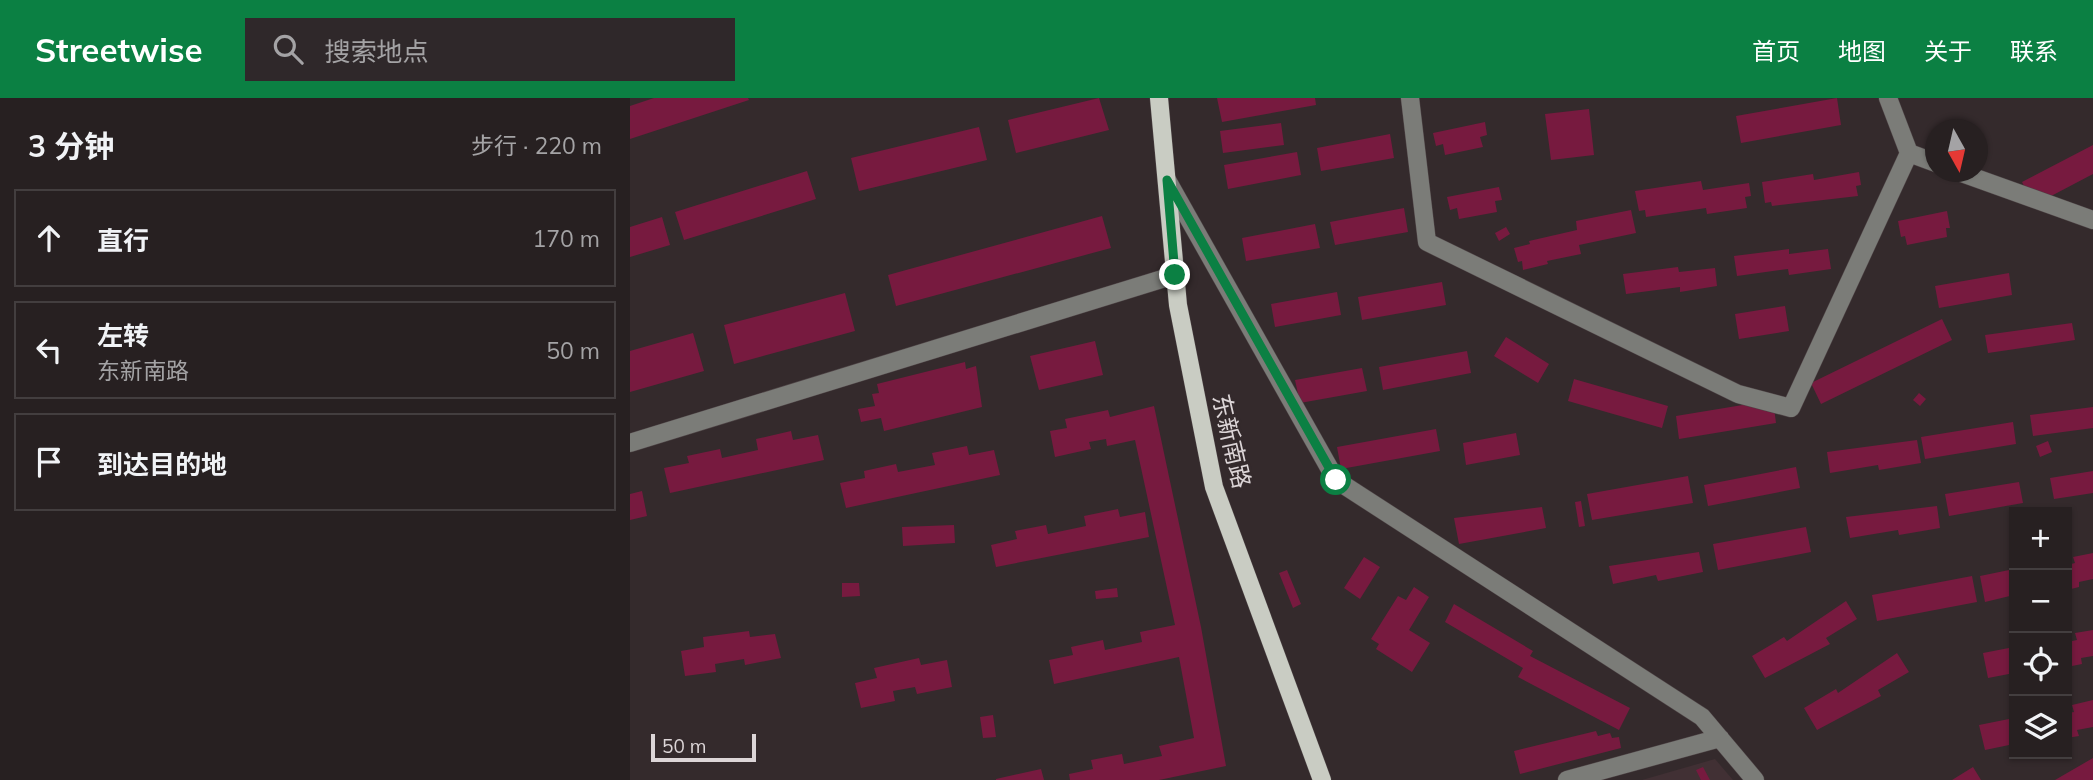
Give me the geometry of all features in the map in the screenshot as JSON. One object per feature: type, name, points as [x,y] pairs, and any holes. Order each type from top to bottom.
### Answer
[{"type":"main road","name":"东新南路","points":[[1159,98],[1178,305],[1214,487],[1322,780]]},
{"type":"street","points":[[1410,98],[1427,242],[1738,394],[1791,408],[1909,153],[1888,98]]},
{"type":"street","points":[[1909,153],[1925,159]]},
{"type":"street","points":[[1167,180],[1336,480],[1702,718],[1755,780]]},
{"type":"street","points":[[1987,182],[2093,220]]},
{"type":"street","points":[[630,443],[1175,275]]},
{"type":"street","points":[[1567,780],[1720,738]]},
{"type":"shaded area","points":[[1715,759],[1733,780],[1642,780]]},
{"type":"building","points":[[654,98],[749,100],[630,139],[630,106]]},
{"type":"building","points":[[1099,98],[1109,130],[1016,153],[1008,120]]},
{"type":"building","points":[[1217,98],[1315,98],[1316,105],[1222,122]]},
{"type":"building","points":[[1837,98],[1841,125],[1741,143],[1736,116]]},
{"type":"building","points":[[1589,109],[1594,155],[1551,160],[1545,114]]},
{"type":"building","points":[[1485,122],[1487,135],[1480,137],[1483,147],[1445,155],[1443,144],[1436,146],[1433,133]]},
{"type":"building","points":[[1281,123],[1284,145],[1223,153],[1220,131]]},
{"type":"building","points":[[979,127],[987,160],[859,191],[851,158]]},
{"type":"building","points":[[1390,134],[1394,158],[1321,171],[1317,148]]},
{"type":"building","points":[[2093,145],[2093,174],[2034,205],[2022,182]]},
{"type":"building","points":[[1297,152],[1301,175],[1228,189],[1224,165]]},
{"type":"building","points":[[807,171],[816,199],[684,240],[675,212]]},
{"type":"building","points":[[1859,172],[1861,185],[1856,186],[1858,196],[1772,206],[1771,202],[1765,203],[1762,182],[1813,174],[1814,180]]},
{"type":"building","points":[[1701,181],[1703,190],[1749,183],[1751,196],[1745,197],[1747,208],[1707,214],[1706,208],[1646,217],[1645,210],[1639,211],[1635,191]]},
{"type":"building","points":[[1499,187],[1502,200],[1495,201],[1497,212],[1459,219],[1457,208],[1450,210],[1447,197]]},
{"type":"building","points":[[1404,208],[1408,232],[1335,245],[1330,222]]},
{"type":"building","points":[[1631,210],[1636,233],[1579,245],[1581,254],[1547,261],[1548,264],[1523,270],[1522,261],[1518,262],[1514,248],[1530,244],[1529,241],[1577,230],[1576,221]]},
{"type":"building","points":[[1947,211],[1950,228],[1946,228],[1947,237],[1907,245],[1905,236],[1901,237],[1898,221]]},
{"type":"building","points":[[1102,216],[1111,248],[896,306],[888,275]]},
{"type":"building","points":[[662,217],[670,245],[630,257],[630,227]]},
{"type":"building","points":[[1315,224],[1320,248],[1246,261],[1242,238]]},
{"type":"building","points":[[1506,227],[1510,234],[1499,241],[1495,233]]},
{"type":"building","points":[[1789,249],[1789,254],[1828,249],[1831,269],[1789,275],[1788,269],[1737,276],[1734,256]]},
{"type":"building","points":[[1678,267],[1679,272],[1715,268],[1717,286],[1680,292],[1680,287],[1626,294],[1623,274]]},
{"type":"building","points":[[2009,273],[2012,295],[1939,308],[1935,286]]},
{"type":"building","points":[[1442,282],[1446,305],[1362,320],[1358,297]]},
{"type":"building","points":[[1337,292],[1341,315],[1275,327],[1271,304]]},
{"type":"building","points":[[845,293],[855,331],[734,364],[724,325]]},
{"type":"building","points":[[1785,306],[1789,331],[1739,339],[1735,314]]},
{"type":"building","points":[[1942,319],[1952,340],[1821,404],[1811,383]]},
{"type":"building","points":[[2072,323],[2075,340],[1988,353],[1985,335]]},
{"type":"building","points":[[693,333],[704,371],[630,392],[630,351]]},
{"type":"building","points":[[1506,337],[1549,364],[1538,383],[1494,356]]},
{"type":"building","points":[[1095,341],[1103,375],[1039,390],[1030,356]]},
{"type":"building","points":[[1467,351],[1471,373],[1383,390],[1379,367]]},
{"type":"building","points":[[965,362],[966,369],[976,366],[982,407],[884,431],[881,418],[861,422],[858,409],[875,406],[872,394],[879,393],[877,384]]},
{"type":"building","points":[[1362,368],[1367,391],[1300,403],[1295,380]]},
{"type":"building","points":[[1574,379],[1668,406],[1662,428],[1568,401]]},
{"type":"building","points":[[1919,393],[1926,399],[1920,406],[1913,400]]},
{"type":"building","points":[[1773,400],[1776,423],[1679,439],[1676,416]]},
{"type":"building","points":[[1154,406],[1201,627],[1226,766],[1159,780],[1070,780],[1069,774],[1093,769],[1091,760],[1122,754],[1124,764],[1162,756],[1159,746],[1194,738],[1179,657],[1054,684],[1049,660],[1073,655],[1071,647],[1103,640],[1105,650],[1142,642],[1140,632],[1175,625],[1135,440],[1107,446],[1106,439],[1089,442],[1091,449],[1055,457],[1050,431],[1067,428],[1065,419],[1108,410],[1110,417]]},
{"type":"building","points":[[2093,407],[2093,428],[2033,436],[2030,415]]},
{"type":"building","points":[[2013,422],[2016,444],[1925,459],[1921,437]]},
{"type":"building","points":[[1436,429],[1440,451],[1341,469],[1337,447]]},
{"type":"building","points":[[791,431],[793,440],[818,435],[824,460],[670,493],[664,468],[689,463],[687,456],[720,449],[722,458],[758,450],[756,439]]},
{"type":"building","points":[[1516,433],[1520,455],[1466,465],[1463,443]]},
{"type":"building","points":[[1917,440],[1921,463],[1879,470],[1878,465],[1830,473],[1827,452]]},
{"type":"building","points":[[2048,441],[2052,452],[2040,457],[2036,446]]},
{"type":"building","points":[[967,446],[969,455],[994,450],[1000,475],[846,508],[840,483],[865,478],[864,471],[896,464],[898,472],[935,465],[932,453]]},
{"type":"building","points":[[1796,467],[1800,488],[1708,506],[1704,485]]},
{"type":"building","points":[[2093,471],[2093,493],[2054,499],[2050,478]]},
{"type":"building","points":[[1688,476],[1693,503],[1592,520],[1587,494]]},
{"type":"building","points":[[2019,482],[2023,503],[1949,516],[1945,494]]},
{"type":"building","points":[[642,491],[647,516],[630,520],[630,494]]},
{"type":"building","points":[[1581,501],[1585,526],[1579,527],[1575,502]]},
{"type":"building","points":[[1937,506],[1940,528],[1899,535],[1898,530],[1850,538],[1846,517]]},
{"type":"building","points":[[1542,507],[1546,528],[1459,544],[1454,518]]},
{"type":"building","points":[[1118,509],[1120,517],[1145,512],[1149,537],[996,567],[991,545],[1017,539],[1015,531],[1046,525],[1048,534],[1086,526],[1084,516]]},
{"type":"building","points":[[954,525],[955,543],[903,546],[902,527]]},
{"type":"building","points":[[1806,527],[1811,552],[1718,570],[1713,544]]},
{"type":"building","points":[[1699,552],[1703,572],[1658,581],[1656,575],[1613,584],[1609,566]]},
{"type":"building","points":[[2093,553],[2093,579],[2079,582],[2079,587],[2072,589],[2072,564],[2075,563],[2073,557]]},
{"type":"building","points":[[1364,557],[1380,567],[1360,599],[1344,588]]},
{"type":"building","points":[[1287,570],[1301,604],[1293,608],[1279,573]]},
{"type":"building","points":[[2009,570],[2009,596],[1985,602],[1980,576]]},
{"type":"building","points":[[1972,576],[1977,602],[1877,621],[1872,595]]},
{"type":"building","points":[[842,583],[859,583],[860,596],[842,597]]},
{"type":"building","points":[[1414,587],[1429,597],[1409,630],[1430,643],[1412,672],[1376,649],[1379,644],[1371,639],[1398,596],[1406,600]]},
{"type":"building","points":[[1117,588],[1118,597],[1096,599],[1095,591]]},
{"type":"building","points":[[1846,601],[1857,619],[1826,638],[1830,644],[1765,678],[1752,656],[1784,637],[1787,641]]},
{"type":"building","points":[[1454,604],[1533,651],[1530,656],[1630,708],[1619,730],[1518,677],[1523,668],[1445,622]]},
{"type":"building","points":[[2093,630],[2093,656],[2081,658],[2082,664],[2072,666],[2072,641],[2077,640],[2075,633]]},
{"type":"building","points":[[749,631],[750,637],[775,634],[781,658],[745,665],[744,659],[715,664],[716,672],[685,676],[681,651],[704,647],[703,637]]},
{"type":"building","points":[[2009,648],[2009,674],[1988,678],[1983,653]]},
{"type":"building","points":[[1897,653],[1909,672],[1878,690],[1881,696],[1817,730],[1804,708],[1836,689],[1838,693]]},
{"type":"building","points":[[919,658],[921,665],[947,660],[952,687],[917,694],[915,687],[893,691],[895,701],[861,708],[855,683],[877,678],[874,668]]},
{"type":"building","points":[[2093,700],[2093,727],[2077,730],[2079,736],[2072,737],[2074,712],[2072,705]]},
{"type":"building","points":[[993,715],[996,737],[983,738],[980,717]]},
{"type":"building","points":[[2009,719],[2009,745],[1985,750],[1979,725]]},
{"type":"building","points":[[1596,731],[1598,736],[1610,733],[1612,738],[1619,737],[1621,748],[1520,774],[1514,751]]},
{"type":"building","points":[[2093,758],[2093,780],[2055,780]]},
{"type":"building","points":[[1703,767],[1710,780],[1701,780],[1696,770]]},
{"type":"building","points":[[1973,767],[1981,780],[1952,780]]},
{"type":"building","points":[[1041,769],[1044,780],[996,780],[996,779]]},
{"type":"route","points":[[1175,275],[1167,180],[1336,480]]}]
